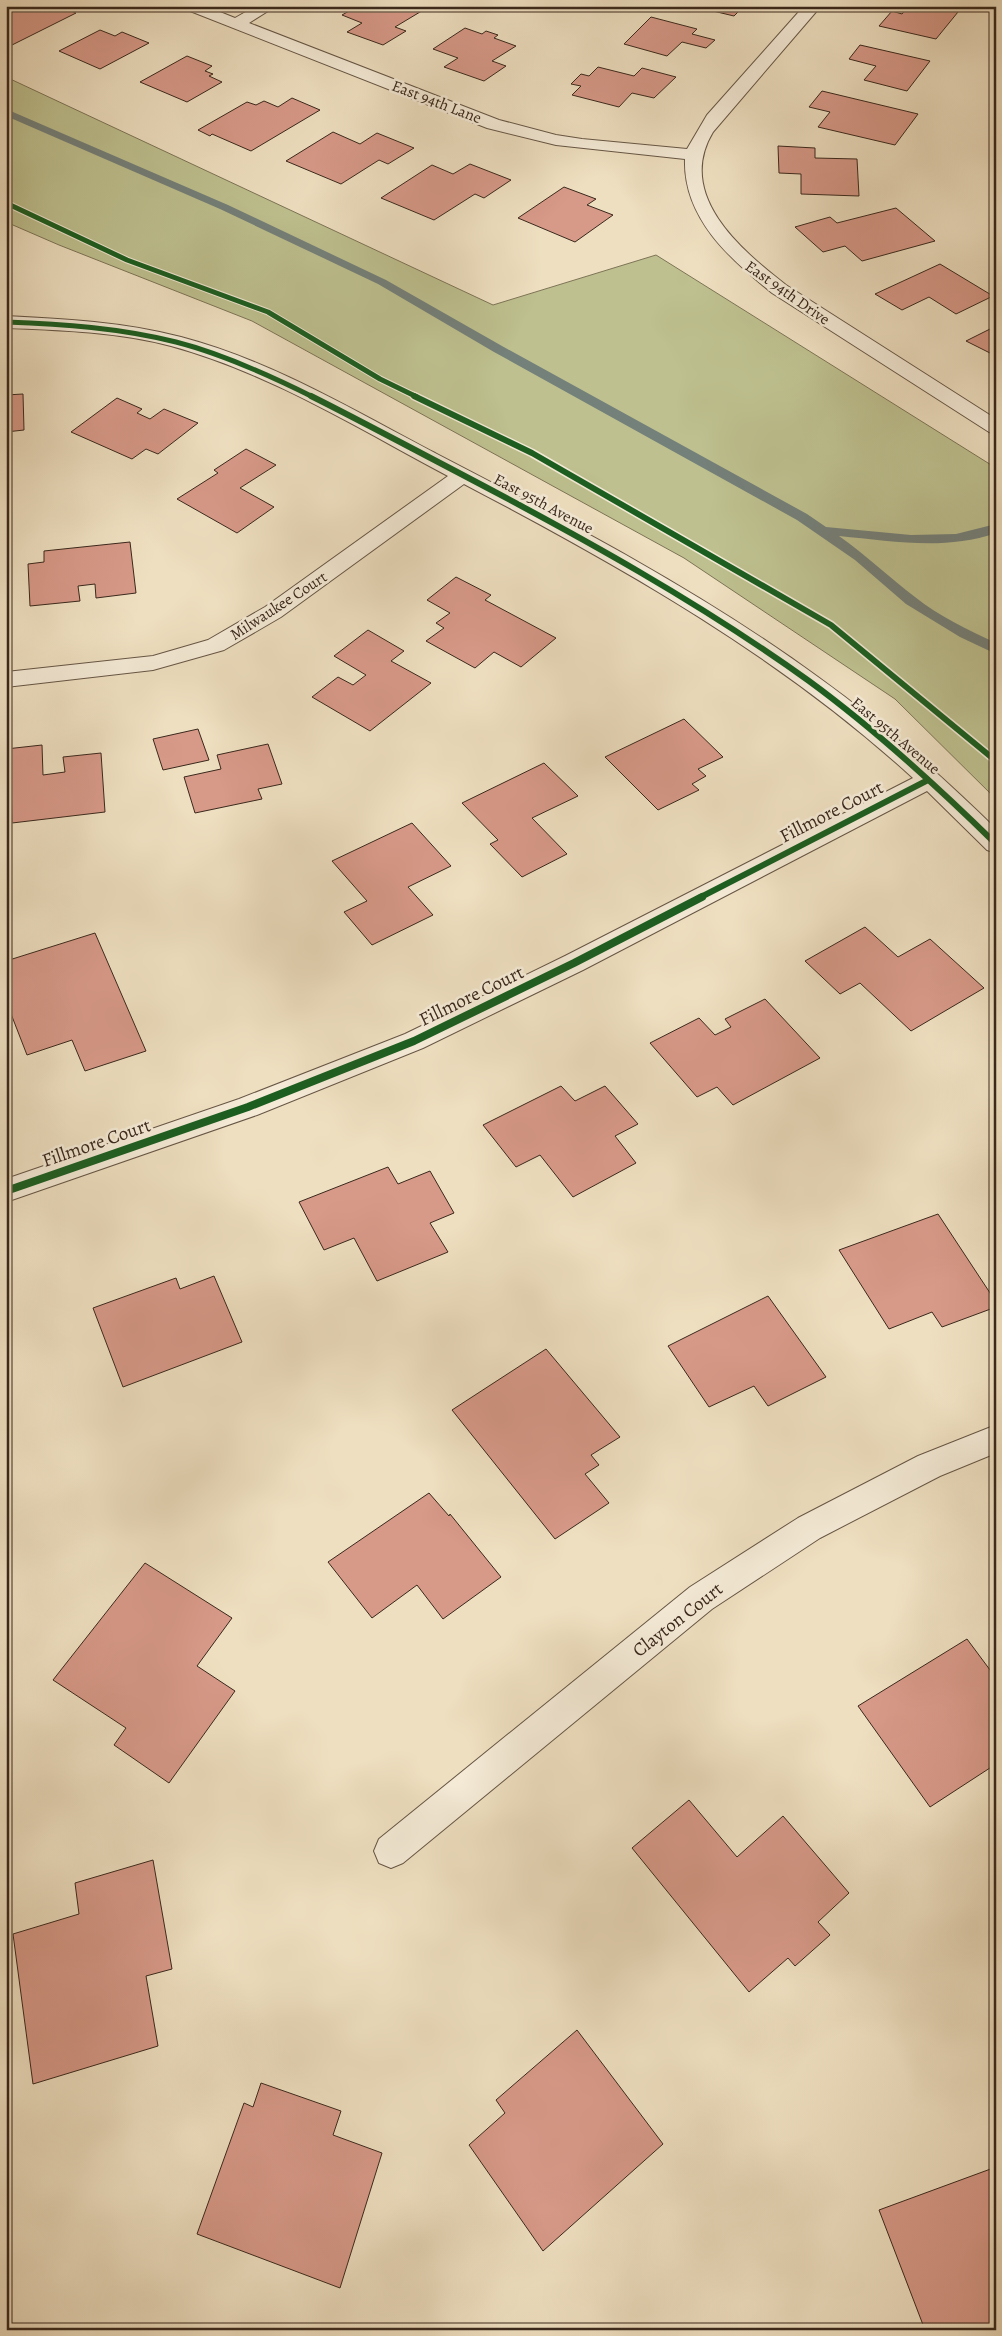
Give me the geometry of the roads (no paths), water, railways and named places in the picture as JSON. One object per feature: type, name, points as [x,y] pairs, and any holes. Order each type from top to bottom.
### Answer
[{"type":"street","name":"East 94th Lane","points":[[190,6],[493,124],[582,144],[694,155]]},
{"type":"street","points":[[238,24],[268,6]]},
{"type":"street","name":"East 94th Drive","points":[[813,6],[713,119],[702,136],[694,155],[693,180],[698,197],[712,223],[747,265],[779,289],[996,428]]},
{"type":"street","name":"East 95th Avenue","points":[[9,322],[82,327],[134,334],[176,342],[213,354],[263,374],[332,407],[463,475],[632,566],[742,635],[861,721],[928,780],[996,844]]},
{"type":"street","name":"Milwaukee Court","points":[[6,680],[153,663],[216,645],[273,612],[463,475]]},
{"type":"street","name":"Fillmore Court","points":[[6,1191],[248,1107],[414,1040],[574,963],[928,780]]},
{"type":"street","name":"Clayton Court","points":[[391,1851],[701,1598],[809,1528],[929,1466],[996,1439]]},
{"type":"waterway","points":[[6,112],[224,207],[382,282],[498,349],[802,517],[860,557],[911,601],[965,634],[996,649]]},
{"type":"waterway","points":[[823,531],[934,540],[956,539],[977,535],[996,528]]}]
